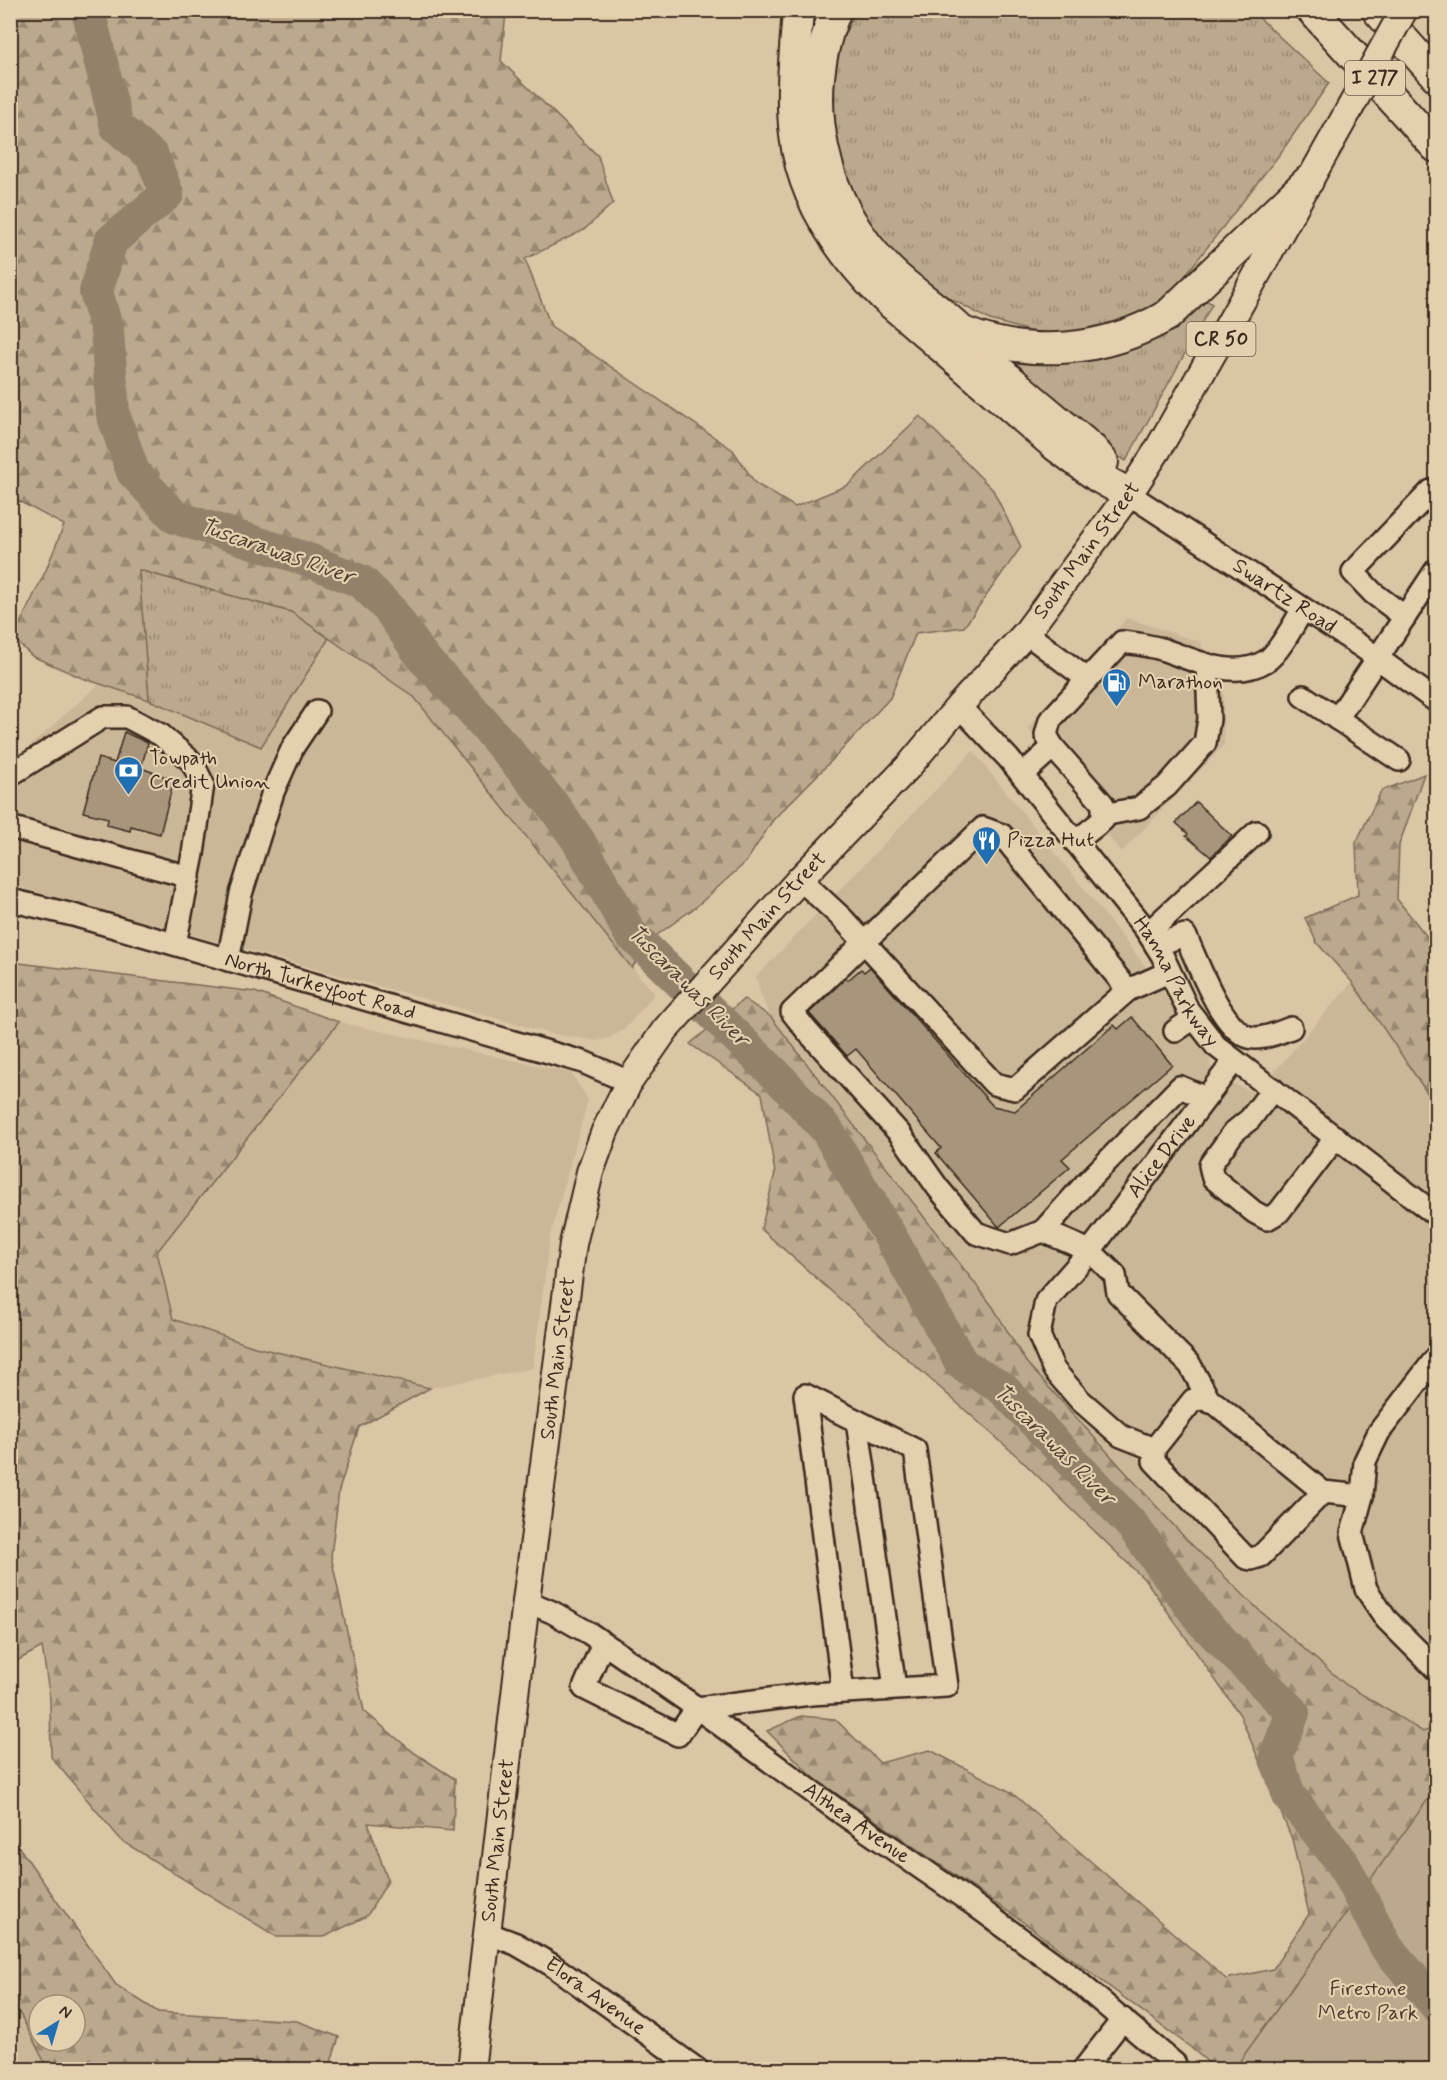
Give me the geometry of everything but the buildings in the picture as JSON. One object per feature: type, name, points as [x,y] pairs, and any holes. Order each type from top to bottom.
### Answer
[{"type":"highway","points":[[798,10],[793,102],[795,136],[809,189],[836,242],[859,272],[884,297],[1047,438],[1098,477],[1129,494]]},
{"type":"highway","points":[[836,10],[823,50],[818,86],[821,142],[836,191],[852,223],[876,255],[918,296],[963,332],[981,354],[1092,449],[1129,494]]},
{"type":"highway","name":"I 277","points":[[1377,10],[1437,76]]},
{"type":"highway","name":"I 277","points":[[1312,12],[1437,147]]},
{"type":"highway","points":[[963,332],[982,340],[1054,350],[1089,346],[1120,338],[1145,328],[1168,315],[1308,181]]},
{"type":"main road","name":"South Main Street","points":[[471,2070],[526,1601],[573,1244],[590,1172],[605,1131],[629,1082],[665,1030],[800,879],[908,767],[1026,633],[1129,494],[1203,371],[1404,10]]},
{"type":"street","points":[[1405,617],[1373,593],[1353,572],[1431,491],[1437,496]]},
{"type":"street","name":"Swartz Road","points":[[1129,494],[1377,657],[1437,701]]},
{"type":"street","points":[[1337,719],[1437,570]]},
{"type":"street","points":[[1075,842],[1103,820],[1103,804],[1053,747],[1046,735],[1050,720],[1122,642],[1158,648],[1207,665],[1241,670],[1266,661],[1286,638],[1303,609]]},
{"type":"street","points":[[1026,633],[1088,679]]},
{"type":"street","points":[[1103,815],[1138,808],[1167,786],[1205,743],[1209,719],[1207,665]]},
{"type":"street","points":[[1303,696],[1399,760]]},
{"type":"street","name":"Hanna Parkway","points":[[960,706],[1022,775],[1152,939],[1194,1018],[1228,1056],[1437,1215]]},
{"type":"street","points":[[228,960],[241,894],[273,792],[293,747],[316,711]]},
{"type":"street","points":[[10,775],[103,717],[127,717],[161,735],[192,762],[203,784],[189,877],[175,944]]},
{"type":"street","points":[[1022,775],[1053,747]]},
{"type":"street","points":[[10,827],[189,877]]},
{"type":"street","points":[[1128,990],[1002,835],[983,828],[792,1011],[807,1031],[900,1134],[938,1188],[976,1233],[1010,1244],[1043,1232],[1086,1183],[1180,1087],[1206,1098]]},
{"type":"street","points":[[1152,939],[1257,832]]},
{"type":"street","points":[[800,879],[864,942],[994,1084],[1014,1089],[1128,990],[1169,972]]},
{"type":"street","name":"North Turkeyfoot Road","points":[[10,900],[73,915],[583,1062],[629,1082]]},
{"type":"street","points":[[1152,939],[1185,935],[1208,986],[1223,1013],[1238,1031],[1254,1038],[1291,1028]]},
{"type":"street","points":[[1175,1031],[1194,1018]]},
{"type":"street","name":"Alice Drive","points":[[1154,1449],[1120,1436],[1080,1400],[1054,1370],[1038,1335],[1046,1301],[1090,1251],[1206,1098],[1238,1031]]},
{"type":"street","points":[[1273,1089],[1250,1119],[1234,1132],[1210,1166],[1213,1178],[1254,1212],[1267,1219],[1279,1212],[1336,1137]]},
{"type":"street","points":[[1043,1232],[1090,1251],[1115,1275],[1118,1293],[1190,1365],[1210,1402]]},
{"type":"street","points":[[1436,1670],[1386,1618],[1366,1589],[1352,1533],[1362,1496],[1365,1461],[1379,1432],[1437,1358]]},
{"type":"street","points":[[603,1643],[584,1688],[678,1735],[697,1708],[811,1694],[947,1686],[915,1450],[805,1395],[843,1692]]},
{"type":"street","points":[[1323,1492],[1261,1556],[1246,1558],[1154,1461],[1154,1449],[1193,1400],[1205,1399],[1216,1404],[1323,1492],[1362,1496]]},
{"type":"street","points":[[857,1421],[895,1688]]},
{"type":"street","name":"Althea Avenue","points":[[526,1601],[552,1612],[603,1643],[973,1904],[1070,1975],[1175,2064]]},
{"type":"street","name":"Elora Avenue","points":[[487,1933],[516,1944],[552,1965],[698,2070]]},
{"type":"street","points":[[1083,2070],[1123,2019]]},
{"type":"shaded area","points":[[1127,618],[1200,642],[1223,687],[1224,745],[1121,853],[1028,728]]},
{"type":"shaded area","points":[[329,638],[414,697],[632,968],[655,993],[625,1029],[609,1038],[597,1041],[553,1034],[11,885],[10,764],[99,684],[149,700],[261,747]]},
{"type":"shaded area","points":[[973,751],[1140,959],[1210,1054],[1211,1074],[1256,1093],[1352,982],[1436,1106],[1436,1727],[1424,1732],[1345,1684],[1260,1611],[1186,1539],[1026,1362],[993,1306],[771,1017],[756,977]]},
{"type":"shaded area","points":[[339,1022],[571,1073],[588,1100],[550,1236],[533,1368],[430,1388],[255,1347],[173,1318],[157,1252]]},
{"type":"shaded area","points":[[10,2004],[20,2014],[27,2028],[27,2053],[40,2053],[48,2069],[11,2069]]},
{"type":"green space","points":[[856,10],[1252,11],[1329,83],[1282,151],[1174,290],[1126,325],[1051,337],[990,320],[924,284],[877,238],[839,162],[830,87],[841,42]]},
{"type":"green space","points":[[10,11],[526,11],[506,13],[501,61],[598,156],[613,203],[584,230],[525,259],[551,326],[733,450],[755,483],[795,507],[848,485],[920,416],[993,490],[1021,547],[964,627],[916,633],[890,698],[773,820],[746,862],[697,906],[653,938],[632,968],[414,697],[291,612],[139,570],[149,700],[82,678],[32,656],[13,638],[46,570],[64,525],[11,497]]},
{"type":"green space","points":[[1205,299],[1212,304],[1126,461],[1099,445],[990,349],[1008,356]]},
{"type":"green space","points":[[138,570],[291,612],[329,638],[261,747],[149,700]]},
{"type":"green space","points":[[1424,774],[1399,845],[1397,899],[1436,948],[1436,1106],[1352,982],[1317,943],[1305,918],[1358,895],[1356,843],[1381,791]]},
{"type":"green space","points":[[11,962],[255,992],[339,1022],[157,1252],[173,1319],[255,1347],[430,1388],[359,1427],[339,1490],[331,1556],[364,1711],[413,1752],[455,1779],[453,1831],[368,1823],[388,1881],[367,1916],[324,1937],[277,1937],[122,1841],[51,1757],[50,1699],[42,1647],[11,1664]]},
{"type":"green space","points":[[744,999],[771,1017],[993,1307],[1026,1362],[1186,1539],[1260,1611],[1345,1684],[1423,1732],[1436,1727],[1436,2069],[1216,2069],[1019,1919],[814,1778],[767,1731],[801,1716],[835,1719],[880,1763],[930,1750],[1011,1792],[1226,1979],[1273,1969],[1309,1914],[1292,1839],[1240,1715],[1147,1582],[1018,1457],[761,1229],[775,1173],[762,1094],[690,1044]]},
{"type":"green space","name":"Firestone Metro Park","points":[[1436,1788],[1436,2069],[1234,2069]]},
{"type":"green space","points":[[11,1836],[116,1985],[158,2012],[297,2021],[339,2037],[329,2069],[48,2069],[40,2053],[87,2053],[87,1993],[27,1993],[27,2028],[20,2014],[11,2004]]},
{"type":"waterway","name":"Tuscarawas River","points":[[88,10],[117,127],[152,156],[167,194],[111,241],[96,292],[107,330],[113,414],[133,472],[175,517],[306,559],[362,582],[390,610],[423,658],[468,705],[552,804],[578,840],[630,933],[779,1078],[827,1130],[962,1364],[1003,1389],[1047,1435],[1132,1525],[1202,1621],[1293,1713],[1276,1756],[1289,1796],[1342,1862],[1387,1948],[1436,2005]]},
{"type":"place","name":"Marathon","points":[[1117,708]]},
{"type":"place","name":"Towpath Credit Union","points":[[128,796]]},
{"type":"place","name":"Pizza Hut","points":[[986,866]]}]
